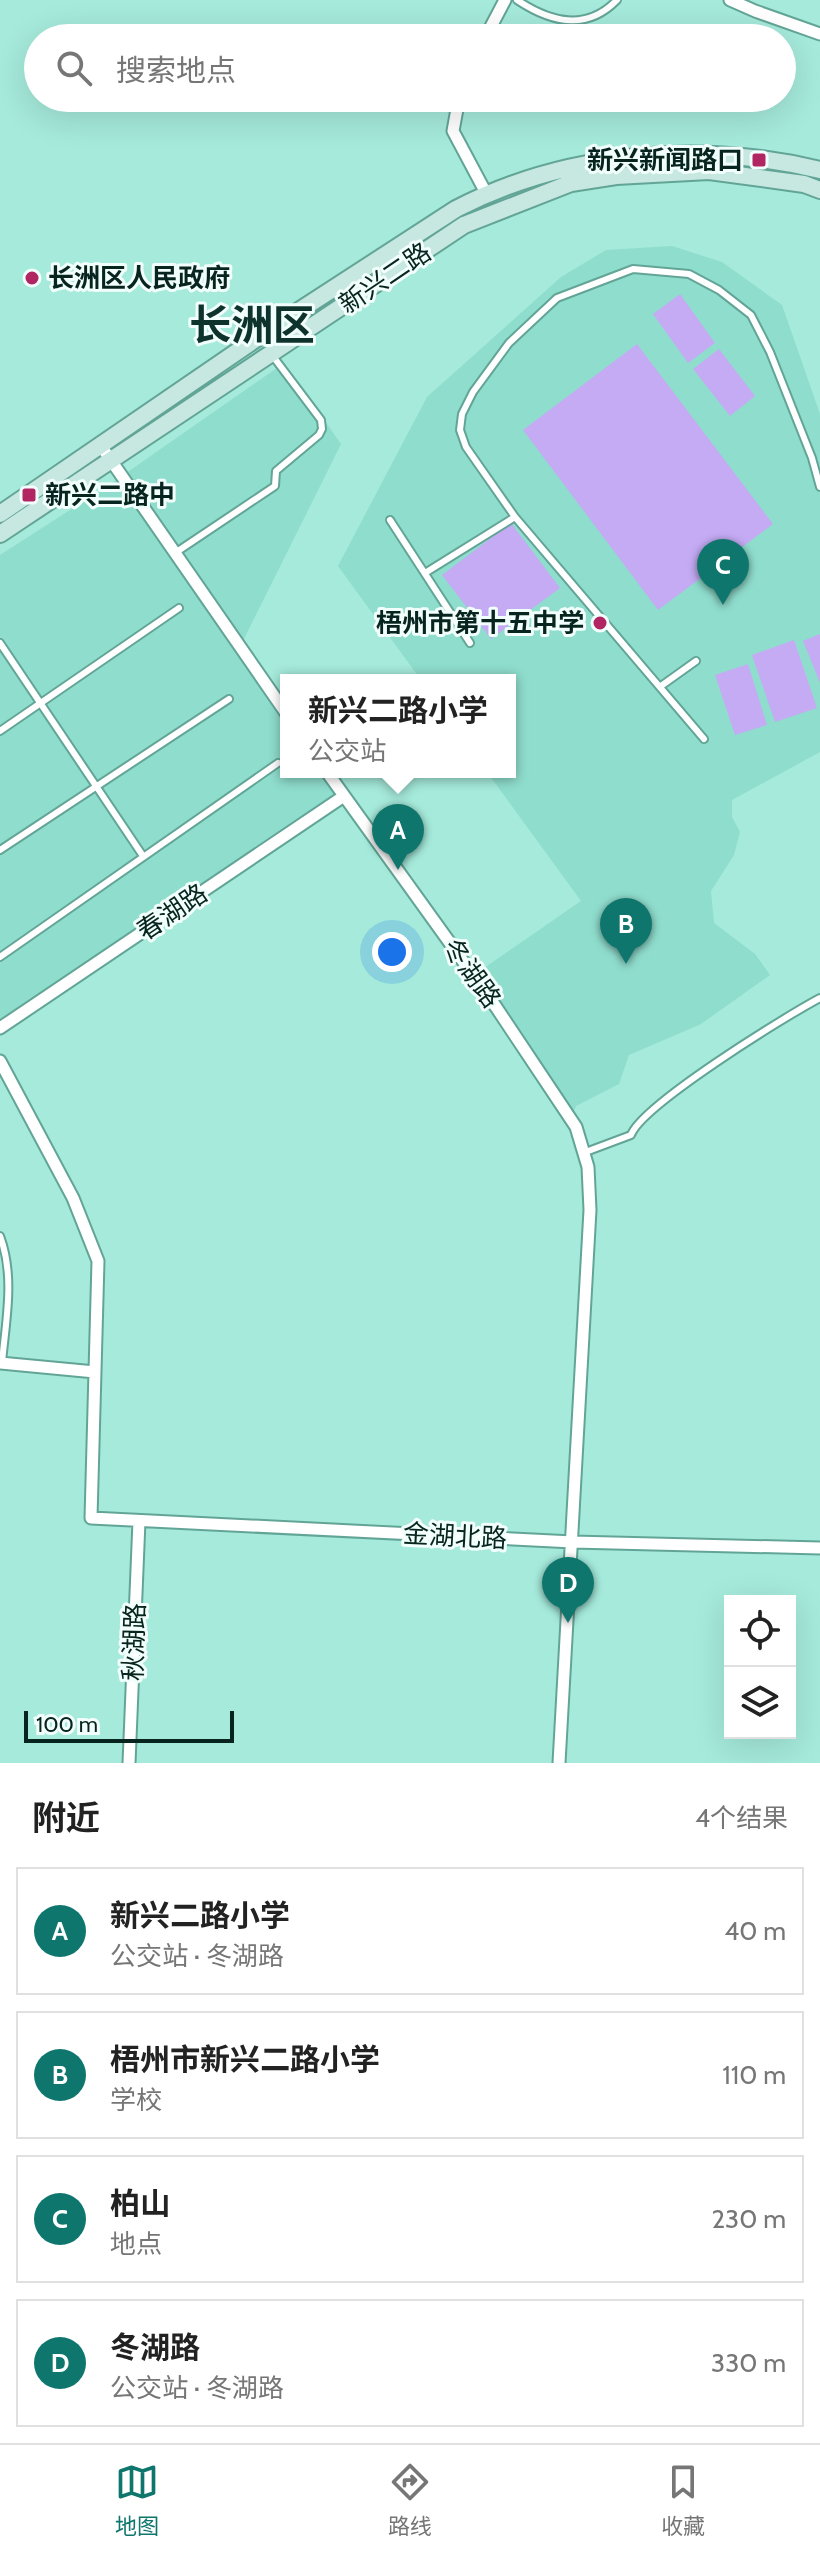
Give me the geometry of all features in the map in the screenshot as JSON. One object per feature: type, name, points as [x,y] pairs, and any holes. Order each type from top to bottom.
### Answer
[{"type":"main road","name":"新兴二路","points":[[0,514],[257,338],[456,209],[486,193],[553,171],[630,157],[713,155],[788,162],[820,170]]},
{"type":"main road","name":"新兴二路","points":[[0,534],[464,225],[571,183],[616,176],[709,171],[804,184],[820,190]]},
{"type":"street","points":[[492,24],[505,0]]},
{"type":"street","points":[[730,0],[792,24]]},
{"type":"street","points":[[796,26],[820,34]]},
{"type":"street","points":[[456,112],[453,131],[486,193]]},
{"type":"street","points":[[101,446],[280,704]]},
{"type":"street","name":"冬湖路","points":[[331,778],[496,1007],[576,1127],[588,1167],[590,1210],[559,1763]]},
{"type":"street","name":"春湖路","points":[[0,1028],[344,796]]},
{"type":"street","points":[[0,1061],[73,1198],[98,1261],[95,1372],[1,1363]]},
{"type":"street","name":"金湖北路","points":[[95,1372],[91,1518],[573,1542],[820,1548]]},
{"type":"street","name":"秋湖路","points":[[129,1763],[139,1521]]},
{"type":"lane","points":[[517,0],[541,16],[579,20],[597,16],[617,0]]},
{"type":"lane","points":[[704,739],[515,517],[466,447],[460,430],[462,414],[473,392],[509,343],[557,298],[633,269],[689,274],[719,290],[751,315],[775,365],[812,458],[820,487]]},
{"type":"lane","points":[[175,553],[275,486],[276,471],[319,435],[322,429],[321,420],[271,354]]},
{"type":"lane","points":[[425,573],[515,517]]},
{"type":"lane","points":[[390,520],[470,643]]},
{"type":"lane","points":[[0,731],[179,608]]},
{"type":"lane","points":[[0,643],[143,856]]},
{"type":"lane","points":[[661,686],[696,661]]},
{"type":"lane","points":[[0,850],[229,699]]},
{"type":"lane","points":[[0,957],[278,763]]},
{"type":"lane","points":[[583,1153],[631,1135],[635,1126],[665,1099],[820,998]]},
{"type":"lane","points":[[0,1236],[8,1257],[9,1280],[1,1363]]},
{"type":"shaded area","name":"梧州市第十五中学","points":[[672,246],[722,262],[782,305],[820,414],[820,752],[732,800],[732,817],[740,832],[734,855],[711,891],[714,923],[755,954],[770,975],[701,1024],[629,1055],[619,1084],[576,1106],[571,1120],[474,975],[581,901],[491,778],[516,778],[516,674],[417,674],[338,566],[427,397],[561,277],[606,250]]},
{"type":"shaded area","points":[[680,294],[715,343],[688,363],[653,314]]},
{"type":"shaded area","points":[[637,344],[773,524],[658,610],[523,430]]},
{"type":"shaded area","points":[[719,349],[755,396],[730,416],[693,369]]},
{"type":"shaded area","points":[[284,363],[341,444],[240,647],[280,704],[280,778],[331,778],[344,796],[0,1028],[0,555],[109,485]]},
{"type":"shaded area","points":[[511,523],[560,588],[491,639],[442,575]]},
{"type":"shaded area","points":[[820,634],[820,683],[803,641]]},
{"type":"shaded area","points":[[794,640],[817,708],[775,722],[752,655]]},
{"type":"shaded area","points":[[748,664],[767,725],[735,735],[715,675]]},
{"type":"place","name":"新兴新闻路口","points":[[759,160]]},
{"type":"place","name":"长洲区人民政府","points":[[32,278]]},
{"type":"place","name":"新兴二路中","points":[[29,495]]},
{"type":"place","name":"柏山","points":[[723,605]]},
{"type":"place","name":"梧州市第十五中学","points":[[600,623]]},
{"type":"place","name":"新兴二路小学","points":[[398,870]]},
{"type":"place","name":"梧州市新兴二路小学","points":[[626,964]]},
{"type":"place","name":"冬湖路","points":[[568,1623]]},
{"type":"district","name":"长洲区","points":[[252,325]]}]
